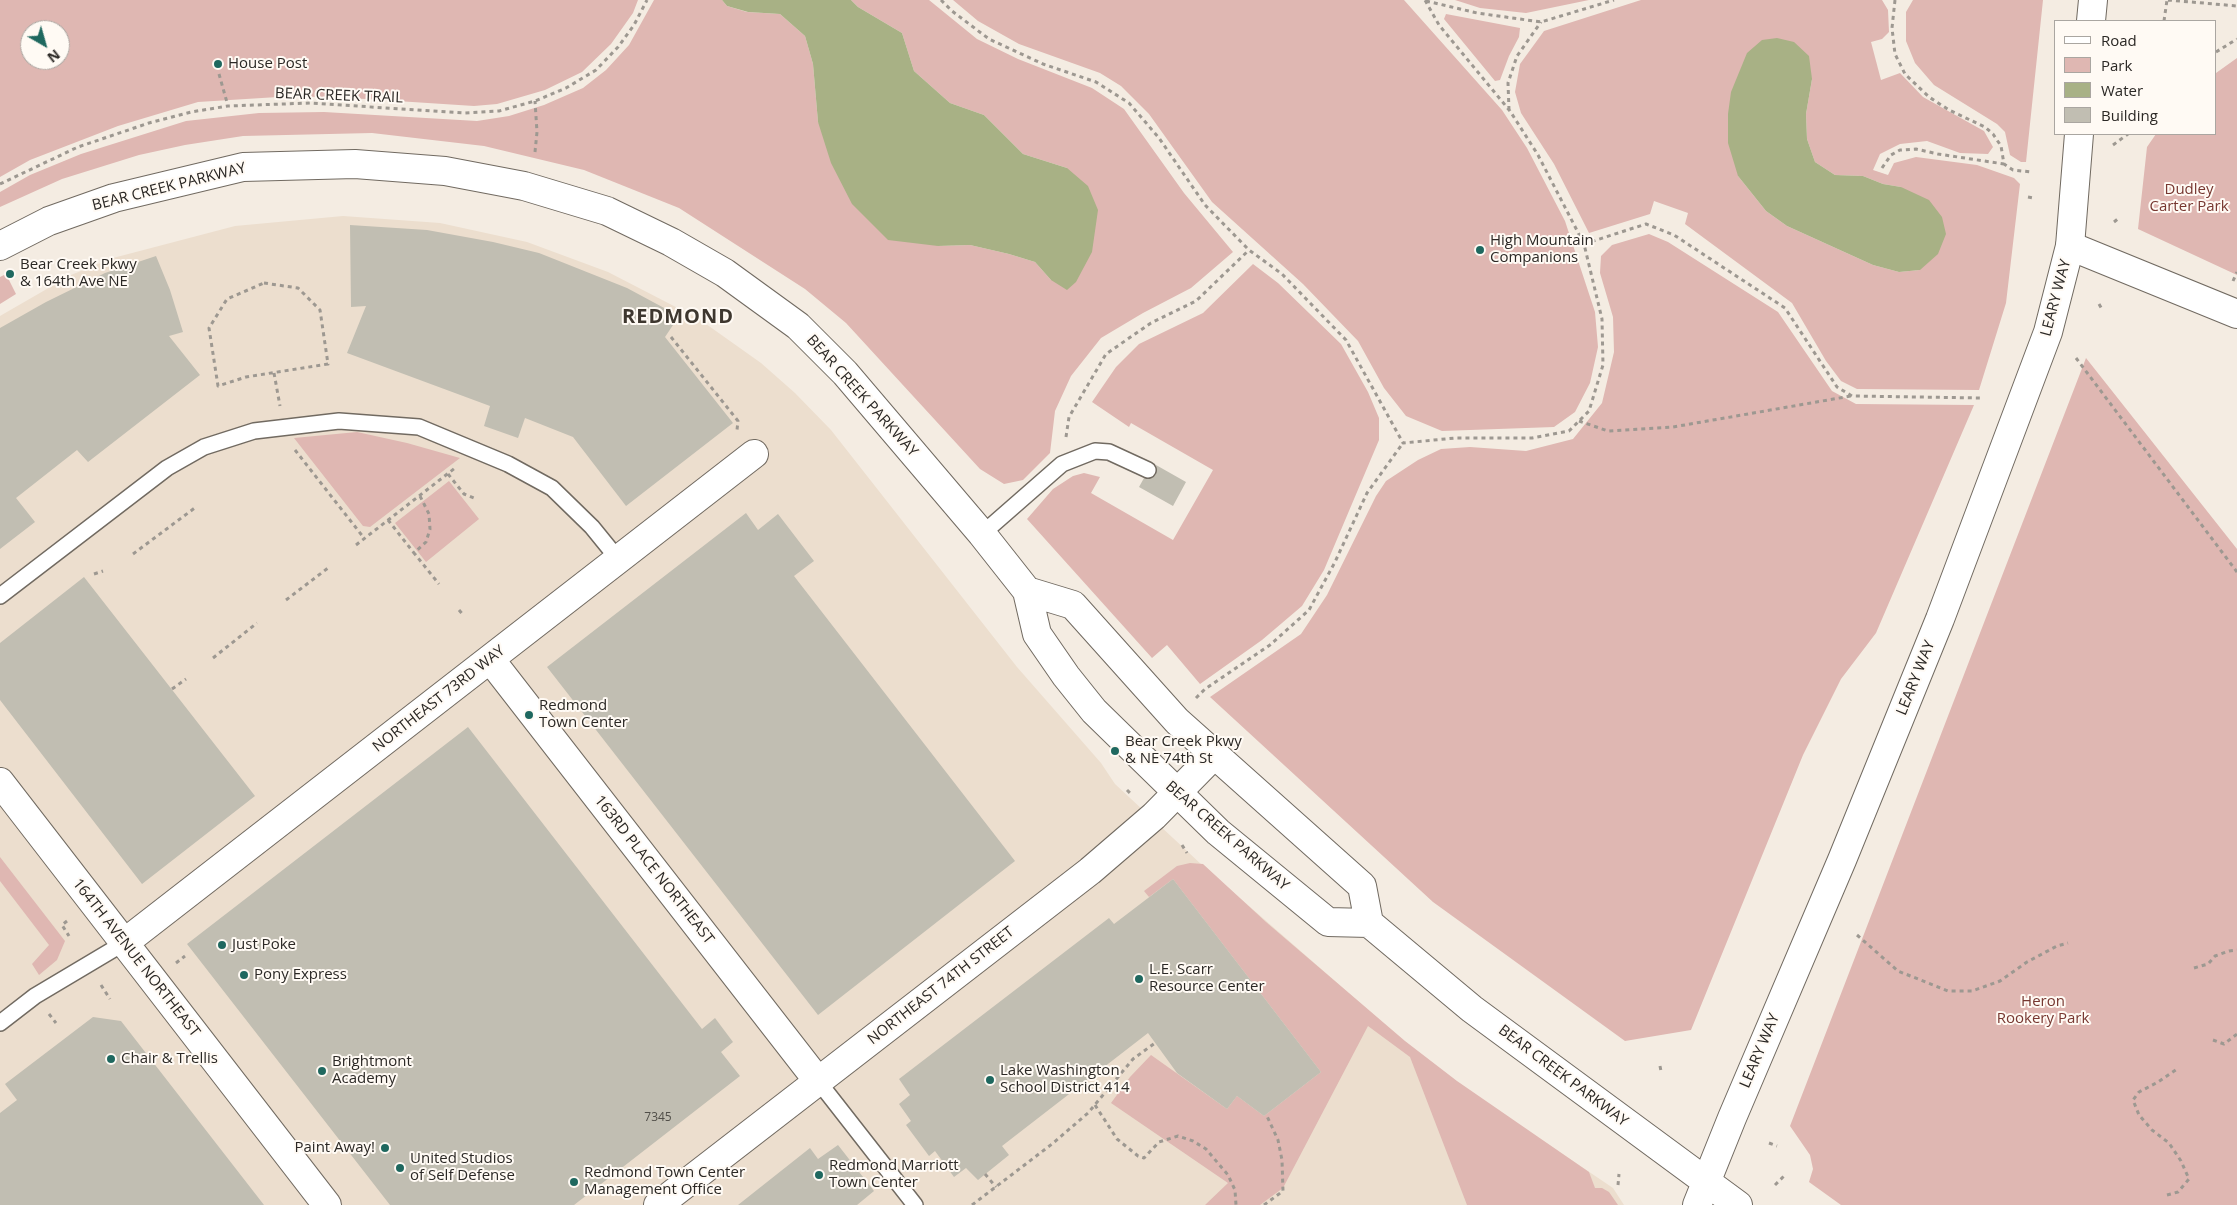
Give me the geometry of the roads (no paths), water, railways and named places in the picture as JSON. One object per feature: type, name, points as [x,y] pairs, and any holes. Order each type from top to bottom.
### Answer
[{"type":"street","name":"LEARY WAY","points":[[1701,1193],[1842,860],[1940,619],[2048,332],[2070,246],[2079,135]]},
{"type":"street","name":"BEAR CREEK PARKWAY","points":[[0,246],[49,221],[114,198],[243,167],[355,164],[445,171],[524,186],[607,211],[671,242],[725,273],[798,326],[845,373],[982,534],[1027,590],[1037,634],[1066,676],[1094,711],[1176,793],[1246,856],[1328,922],[1369,923],[1472,1009],[1701,1193],[1738,1205]]},
{"type":"street","points":[[2070,246],[2237,314]]},
{"type":"street","name":"NORTHEAST 73RD WAY","points":[[124,943],[754,454]]},
{"type":"street","points":[[1027,590],[1073,605],[1177,721],[1362,886],[1369,923]]},
{"type":"street","name":"163RD PLACE NORTHEAST","points":[[490,659],[818,1081]]},
{"type":"street","name":"NORTHEAST 74TH STREET","points":[[658,1205],[1090,870],[1154,816],[1214,755]]},
{"type":"street","name":"164TH AVENUE NORTHEAST","points":[[0,782],[327,1205]]},
{"type":"lane","points":[[0,596],[166,468],[204,447],[254,430],[339,421],[418,427],[508,464],[552,488],[592,528],[618,559]]},
{"type":"lane","points":[[982,534],[1062,464],[1095,451],[1110,452],[1148,470]]},
{"type":"lane","points":[[0,1023],[35,996],[124,943]]},
{"type":"lane","points":[[818,1081],[915,1205]]},
{"type":"water","points":[[722,0],[851,0],[858,7],[902,33],[914,71],[950,103],[984,115],[1023,154],[1067,168],[1088,186],[1098,210],[1092,252],[1076,282],[1067,290],[1051,280],[1035,262],[970,245],[938,246],[888,240],[852,204],[831,163],[818,122],[813,64],[805,36],[780,14],[748,12],[727,6]]},
{"type":"water","points":[[1777,38],[1794,42],[1809,56],[1812,79],[1806,114],[1807,139],[1815,162],[1835,175],[1863,176],[1883,184],[1901,187],[1929,200],[1942,217],[1946,234],[1938,254],[1920,270],[1899,272],[1873,265],[1787,226],[1766,211],[1738,176],[1728,143],[1728,114],[1731,92],[1747,53],[1762,40]]},
{"type":"place","name":"House Post","points":[[218,64]]},
{"type":"place","name":"High Mountain Companions","points":[[1480,250]]},
{"type":"place","name":"Bear Creek Pkwy & 164th Ave NE","points":[[10,274]]},
{"type":"place","name":"Redmond Town Center","points":[[529,715]]},
{"type":"place","name":"Bear Creek Pkwy & NE 74th St","points":[[1115,751]]},
{"type":"place","name":"Just Poke","points":[[222,945]]},
{"type":"place","name":"Pony Express","points":[[244,975]]},
{"type":"place","name":"L.E. Scarr Resource Center","points":[[1139,979]]},
{"type":"place","name":"Chair & Trellis","points":[[111,1059]]},
{"type":"place","name":"Brightmont Academy","points":[[322,1071]]},
{"type":"place","name":"Lake Washington School District 414","points":[[990,1080]]},
{"type":"place","name":"Paint Away!","points":[[385,1148]]},
{"type":"place","name":"United Studios of Self Defense","points":[[400,1168]]},
{"type":"place","name":"Redmond Marriott Town Center","points":[[819,1175]]},
{"type":"place","name":"Redmond Town Center Management Office","points":[[574,1182]]},
{"type":"district","name":"REDMOND","points":[[678,317]]},
{"type":"park label","name":"Dudley Carter Park","points":[[2189,198]]},
{"type":"park label","name":"Heron Rookery Park","points":[[2043,1010]]}]
